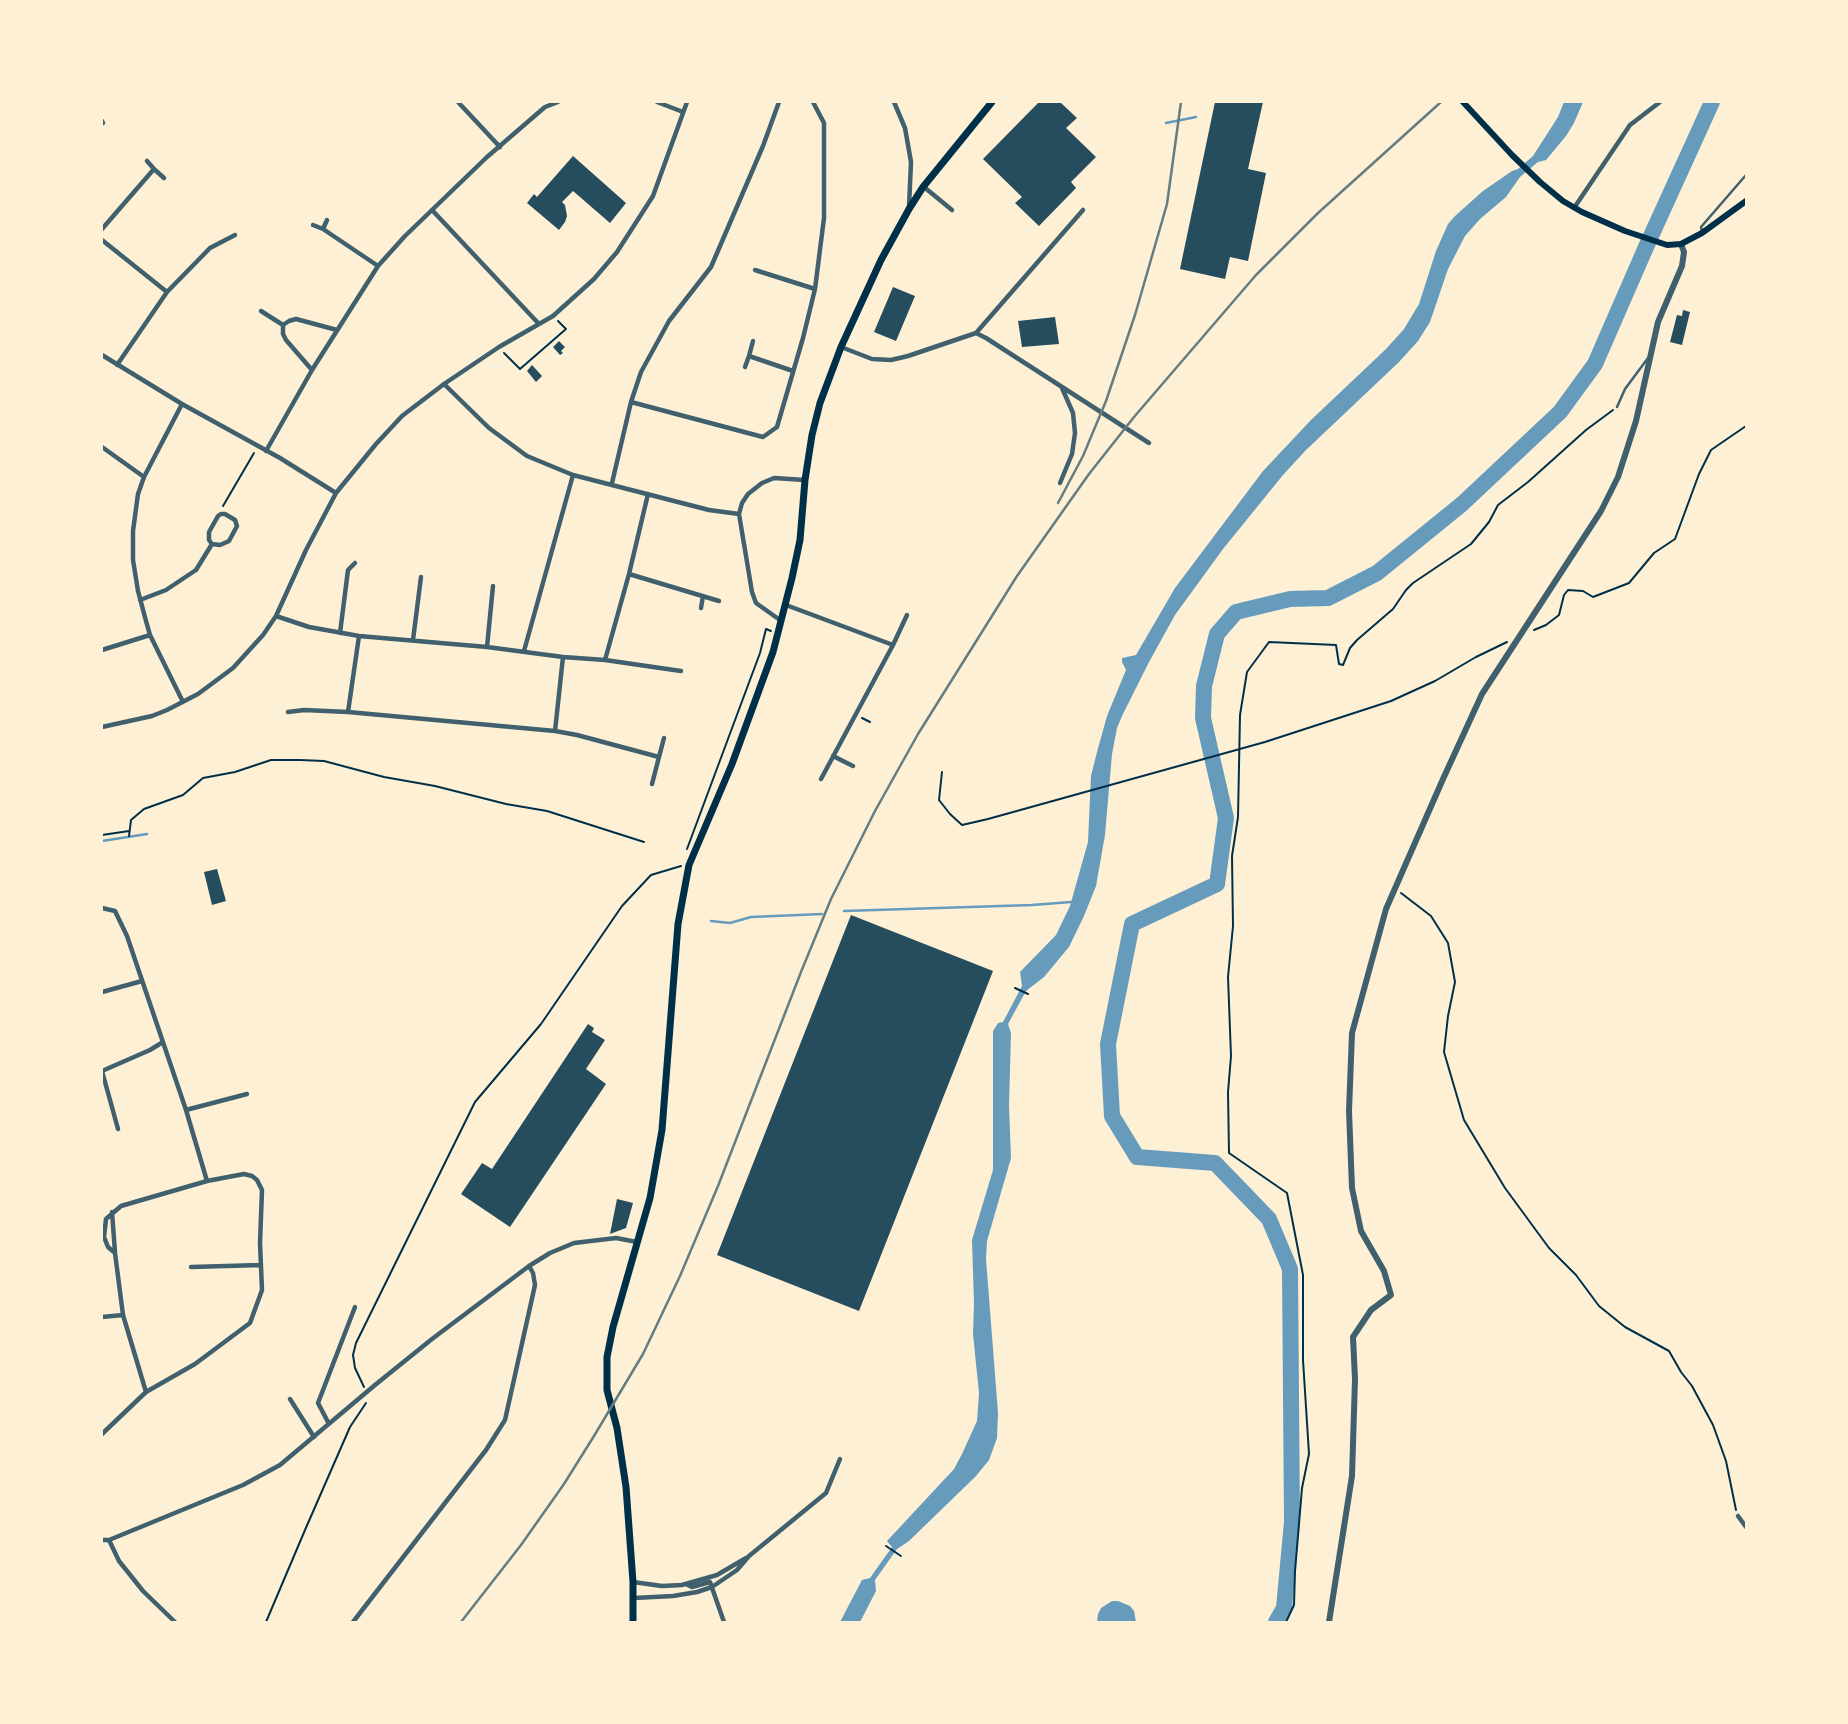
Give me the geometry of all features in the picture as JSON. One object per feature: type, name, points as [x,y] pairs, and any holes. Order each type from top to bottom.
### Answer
[{"type":"main road","points":[[633,1622],[634,1582],[626,1487],[617,1428],[608,1396],[607,1357],[650,1198],[662,1130],[678,924],[690,865],[732,764],[773,652],[800,540],[812,435],[820,403],[841,347],[881,260],[909,209],[923,187],[992,102]]},
{"type":"main road","points":[[1463,102],[1512,155],[1563,201],[1625,231],[1667,245],[1681,244],[1702,233],[1746,201]]},
{"type":"street","points":[[458,102],[500,147]]},
{"type":"street","points":[[266,451],[312,370],[378,266],[405,236],[500,147],[545,107],[558,102]]},
{"type":"street","points":[[657,102],[683,112]]},
{"type":"street","points":[[102,727],[152,716],[198,694],[233,668],[276,616],[336,493],[402,416],[499,347],[553,316],[594,279],[617,253],[653,196],[687,102]]},
{"type":"street","points":[[611,484],[641,372],[669,321],[711,267],[779,102]]},
{"type":"street","points":[[631,402],[763,437],[777,427],[803,338],[814,289],[824,218],[824,123],[813,102]]},
{"type":"street","points":[[894,102],[905,128],[911,162],[909,209]]},
{"type":"street","points":[[1574,208],[1630,125],[1660,102]]},
{"type":"street","points":[[147,161],[164,178]]},
{"type":"street","points":[[102,229],[154,169]]},
{"type":"street","points":[[923,187],[952,210]]},
{"type":"street","points":[[432,210],[539,324]]},
{"type":"street","points":[[841,347],[873,359],[891,360],[976,333],[1083,210]]},
{"type":"street","points":[[323,229],[327,220]]},
{"type":"street","points":[[313,225],[378,266]]},
{"type":"street","points":[[117,365],[167,292],[210,247],[235,235]]},
{"type":"street","points":[[102,240],[167,292]]},
{"type":"street","points":[[1329,1622],[1352,1476],[1355,1379],[1353,1337],[1371,1310],[1391,1294],[1384,1271],[1361,1231],[1352,1188],[1349,1111],[1352,1033],[1386,909],[1482,694],[1601,511],[1618,477],[1636,421],[1658,322],[1682,266],[1684,252],[1681,244]]},
{"type":"street","points":[[755,270],[814,289]]},
{"type":"street","points":[[261,311],[283,325]]},
{"type":"street","points":[[283,325],[296,319],[337,330]]},
{"type":"street","points":[[283,325],[286,340],[312,370]]},
{"type":"street","points":[[976,333],[1149,443]]},
{"type":"street","points":[[745,367],[753,341]]},
{"type":"street","points":[[102,355],[336,493]]},
{"type":"street","points":[[749,356],[793,371]]},
{"type":"street","points":[[444,384],[478,418],[527,456],[573,475],[709,510],[739,513]]},
{"type":"street","points":[[1060,483],[1072,454],[1074,433],[1073,413],[1061,387]]},
{"type":"street","points":[[182,404],[144,477],[138,494],[132,531],[133,560],[150,635],[183,702]]},
{"type":"street","points":[[102,447],[144,477]]},
{"type":"street","points":[[524,651],[573,475]]},
{"type":"street","points":[[780,620],[756,603],[739,513],[748,494],[762,483],[774,478],[805,480]]},
{"type":"street","points":[[605,660],[648,494]]},
{"type":"street","points":[[221,514],[236,520],[237,526],[229,541],[220,545],[212,544],[209,532],[218,516],[221,514]]},
{"type":"street","points":[[140,600],[166,590],[195,570],[212,544]]},
{"type":"street","points":[[340,633],[348,570],[355,563]]},
{"type":"street","points":[[629,575],[719,601]]},
{"type":"street","points":[[413,640],[421,577]]},
{"type":"street","points":[[487,647],[493,586]]},
{"type":"street","points":[[701,608],[703,596]]},
{"type":"street","points":[[785,604],[893,645]]},
{"type":"street","points":[[821,779],[907,615]]},
{"type":"street","points":[[276,616],[309,627],[359,636],[524,651],[681,671]]},
{"type":"street","points":[[102,650],[150,635]]},
{"type":"street","points":[[348,712],[359,636]]},
{"type":"street","points":[[555,731],[562,657]]},
{"type":"street","points":[[288,712],[348,712],[555,731],[659,757]]},
{"type":"street","points":[[652,784],[664,738]]},
{"type":"street","points":[[833,756],[853,766]]},
{"type":"street","points":[[102,908],[111,909],[117,915],[127,936],[187,1110],[207,1181]]},
{"type":"street","points":[[102,992],[142,981]]},
{"type":"street","points":[[117,1129],[102,1072],[163,1042]]},
{"type":"street","points":[[187,1110],[247,1094]]},
{"type":"street","points":[[102,1434],[145,1392],[195,1364],[250,1323],[261,1290],[262,1190],[257,1180],[244,1174],[207,1181],[121,1206],[106,1219],[104,1237],[108,1247],[115,1253]]},
{"type":"street","points":[[112,1212],[124,1315],[145,1392]]},
{"type":"street","points":[[102,1540],[109,1540],[243,1485],[280,1465],[365,1392],[529,1266],[550,1253],[574,1243],[616,1238],[637,1242]]},
{"type":"street","points":[[191,1267],[261,1265]]},
{"type":"street","points":[[353,1622],[486,1450],[505,1420],[535,1285],[529,1266]]},
{"type":"street","points":[[329,1424],[318,1403],[355,1307]]},
{"type":"street","points":[[102,1317],[124,1315]]},
{"type":"street","points":[[290,1399],[314,1437]]},
{"type":"street","points":[[634,1582],[662,1586],[686,1584],[717,1575],[749,1556],[825,1493],[840,1459]]},
{"type":"street","points":[[1738,1516],[1746,1527]]},
{"type":"street","points":[[109,1540],[119,1561],[143,1591],[175,1622]]},
{"type":"street","points":[[634,1598],[673,1596],[712,1587],[737,1570],[749,1556]]},
{"type":"street","points":[[686,1584],[692,1587],[710,1582],[724,1622]]},
{"type":"lane","points":[[1702,233],[1701,227],[1746,175]]},
{"type":"lane","points":[[1617,407],[1625,389],[1650,356]]},
{"type":"path","points":[[499,347],[520,369],[566,328],[553,316]]},
{"type":"path","points":[[1286,1622],[1294,1605],[1301,1488],[1309,1454],[1303,1360],[1303,1275],[1287,1193],[1229,1153],[1228,1092],[1231,1056],[1228,978],[1233,926],[1232,856],[1238,817],[1240,715],[1247,672],[1269,642],[1336,645],[1339,664],[1343,665],[1357,639],[1393,609],[1413,583],[1471,544],[1489,522],[1498,505],[1617,407]]},
{"type":"path","points":[[1525,634],[1546,625],[1559,615],[1568,590],[1583,591],[1593,597],[1629,583],[1654,553],[1675,539],[1699,474],[1711,450],[1746,426]]},
{"type":"path","points":[[221,514],[221,509],[258,446]]},
{"type":"path","points":[[686,849],[760,653],[766,629]]},
{"type":"path","points":[[942,772],[939,800],[962,825],[1265,742],[1391,701],[1514,639]]},
{"type":"path","points":[[854,715],[870,722]]},
{"type":"path","points":[[129,836],[131,820],[144,809],[183,795],[203,778],[235,772],[271,760],[300,760],[324,761],[384,777],[547,811],[644,842]]},
{"type":"path","points":[[102,835],[130,831]]},
{"type":"path","points":[[267,1622],[350,1427],[366,1402],[363,1384],[355,1368],[353,1355],[356,1343],[475,1102],[541,1024],[622,906],[651,875],[680,866],[683,858]]},
{"type":"path","points":[[1395,887],[1431,916],[1448,943],[1455,982],[1444,1052],[1464,1120],[1505,1188],[1549,1248],[1576,1275],[1599,1306],[1625,1327],[1669,1351],[1713,1425],[1726,1461],[1738,1516]]},
{"type":"path","points":[[1015,988],[1028,994]]},
{"type":"path","points":[[887,1546],[901,1556]]},
{"type":"water","points":[[1564,102],[1583,102],[1566,136],[1546,160],[1538,162],[1520,177],[1506,197],[1465,236],[1448,269],[1430,322],[1418,341],[1305,451],[1223,549],[1175,615],[1122,716],[1112,754],[1105,835],[1096,886],[1069,947],[1044,977],[1026,991],[1008,1024],[1011,1033],[1011,1158],[987,1241],[986,1259],[998,1413],[997,1438],[989,1460],[976,1476],[909,1541],[897,1549],[875,1580],[876,1591],[860,1622],[840,1622],[862,1580],[870,1578],[892,1547],[887,1541],[954,1469],[977,1421],[979,1393],[973,1334],[972,1240],[993,1170],[993,1031],[998,1023],[1003,1022],[1022,986],[1020,972],[1056,935],[1070,906],[1088,842],[1091,776],[1107,716],[1126,670],[1122,658],[1136,655],[1175,588],[1263,471],[1404,329],[1419,304],[1448,224],[1483,191],[1533,156],[1558,117]]},
{"type":"water","points":[[1112,1601],[1130,1606],[1136,1622],[1097,1622],[1101,1608]]},
{"type":"building","points":[[1039,102],[1060,102],[1077,118],[1066,128],[1096,157],[1071,182],[1076,188],[1039,226],[1015,203],[1022,197],[983,159]]},
{"type":"building","points":[[1215,102],[1263,102],[1248,169],[1266,173],[1248,261],[1230,257],[1225,279],[1180,269]]},
{"type":"building","points":[[573,156],[626,203],[610,223],[573,191],[562,202],[567,216],[559,230],[527,203],[534,194],[537,197]]},
{"type":"building","points":[[893,287],[915,296],[896,341],[874,332]]},
{"type":"building","points":[[1683,310],[1690,312],[1682,345],[1670,342],[1677,315],[1682,316]]},
{"type":"building","points":[[1055,317],[1059,344],[1022,347],[1018,321]]},
{"type":"building","points":[[559,341],[565,347],[560,355],[553,347]]},
{"type":"building","points":[[532,365],[542,376],[536,382],[527,371]]},
{"type":"building","points":[[217,869],[226,901],[212,905],[204,872]]},
{"type":"building","points":[[851,915],[993,971],[859,1311],[717,1255]]},
{"type":"building","points":[[588,1024],[594,1028],[592,1032],[605,1040],[586,1069],[606,1084],[510,1227],[461,1194],[482,1163],[492,1169]]},
{"type":"building","points":[[617,1199],[633,1203],[626,1228],[610,1234]]},
{"type":"waterway","points":[[1276,1622],[1284,1608],[1292,1522],[1290,1269],[1269,1219],[1215,1163],[1137,1157],[1112,1116],[1108,1044],[1132,924],[1217,884],[1226,818],[1203,718],[1204,686],[1217,634],[1236,612],[1290,599],[1328,598],[1377,573],[1462,504],[1560,412],[1595,364],[1712,102]]},
{"type":"waterway","points":[[1166,123],[1196,117]]},
{"type":"waterway","points":[[102,841],[147,834]]},
{"type":"waterway","points":[[844,911],[1071,902]]},
{"type":"waterway","points":[[711,921],[730,923],[751,917],[822,914]]},
{"type":"railway","points":[[1058,503],[1083,456],[1106,401],[1135,315],[1167,204],[1181,102]]},
{"type":"railway","points":[[461,1622],[564,1484],[643,1354],[718,1186],[831,899],[875,811],[918,734],[1017,576],[1089,474],[1134,417],[1256,275],[1318,213],[1441,102]]}]
